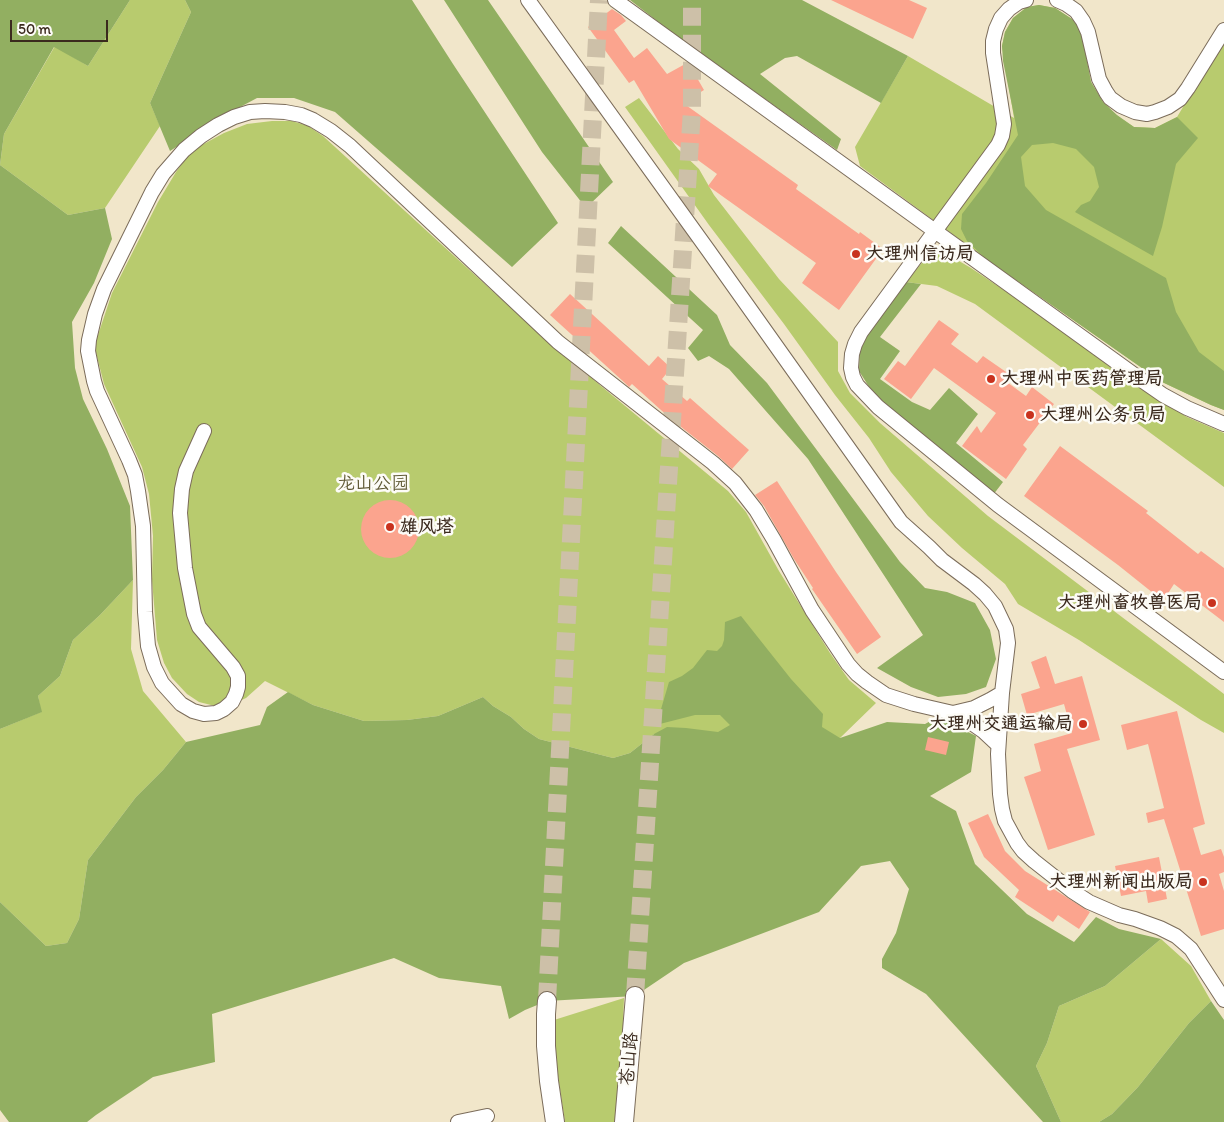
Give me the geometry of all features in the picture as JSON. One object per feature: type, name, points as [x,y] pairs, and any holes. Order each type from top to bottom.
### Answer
[{"type":"main road","name":"苍山路","points":[[624,1122],[635,996]]},
{"type":"main road","points":[[547,1001],[546,1046],[555,1122]]},
{"type":"street","points":[[528,0],[901,522],[942,560],[974,584],[995,606],[1006,629],[1008,643],[998,745],[1000,794],[1008,828],[1023,851],[1072,891],[1089,902],[1119,915],[1160,928],[1176,936],[1190,949],[1224,1000]]},
{"type":"street","points":[[615,0],[1163,395],[1224,424]]},
{"type":"street","points":[[1026,0],[1019,2],[1001,18],[993,41],[993,53],[1004,124],[1002,136],[995,151],[861,332],[852,354],[851,368],[853,377],[857,385],[878,407],[998,505],[1224,672]]},
{"type":"street","points":[[1057,0],[1076,11],[1083,21],[1088,32],[1099,79],[1106,92],[1115,102],[1135,112],[1147,114],[1155,112],[1168,108],[1180,99],[1224,30]]},
{"type":"street","points":[[204,431],[186,471],[182,489],[180,513],[185,568],[194,614],[199,627],[233,667],[238,676],[238,687],[232,702],[224,709],[216,713],[204,714],[193,711],[181,704],[162,683],[154,667],[148,646],[145,620],[143,526],[135,475],[94,381],[88,351],[89,340],[95,314],[104,290],[152,192],[163,174],[184,150],[218,125],[250,112],[286,112],[301,115],[331,131],[350,146],[558,342],[713,462],[735,483],[756,510],[812,610],[848,664],[857,674],[886,695],[952,713],[970,722],[998,745]]},
{"type":"street","points":[[952,713],[974,708],[1002,693]]},
{"type":"street","points":[[458,1122],[487,1116]]},
{"type":"green space","points":[[0,0],[130,0],[88,66],[54,47],[4,134],[0,165]]},
{"type":"green space","points":[[130,0],[185,0],[191,12],[150,103],[160,126],[105,208],[68,215],[0,165],[4,134],[55,46],[88,66]]},
{"type":"green space","points":[[185,0],[412,0],[558,223],[512,267],[335,112],[294,98],[257,98],[229,113],[170,151],[150,103],[191,12]]},
{"type":"green space","points":[[444,0],[488,0],[613,182],[586,208],[542,152]]},
{"type":"green space","points":[[630,0],[802,0],[908,56],[881,103],[797,56],[785,58],[760,74],[841,139],[837,150],[683,41]]},
{"type":"green space","points":[[1039,5],[1055,8],[1072,19],[1081,30],[1091,82],[1103,102],[1117,116],[1134,127],[1155,128],[1177,117],[1224,39],[1224,410],[1162,382],[986,259],[860,166],[855,147],[908,56],[1014,118],[1002,46],[1005,32],[1013,18],[1027,7]]},
{"type":"green space","points":[[1039,5],[1055,8],[1072,19],[1081,30],[1091,82],[1103,102],[1117,115],[1134,127],[1155,128],[1177,117],[1198,138],[1176,164],[1162,227],[1153,256],[1075,212],[1081,205],[1090,201],[1099,187],[1094,167],[1076,149],[1053,143],[1032,145],[1021,157],[1025,186],[1046,210],[1166,278],[1176,312],[1199,352],[1224,371],[1224,410],[1162,382],[986,259],[967,241],[961,229],[962,214],[986,183],[1018,135],[1003,61],[1002,46],[1005,32],[1013,18],[1027,7]]},
{"type":"green space","points":[[639,98],[678,149],[699,169],[714,195],[779,279],[838,342],[838,371],[850,393],[880,423],[988,516],[1224,694],[1224,733],[1079,640],[1018,604],[1005,584],[928,516],[891,472],[869,438],[709,225],[625,107]]},
{"type":"green space","name":"龙山公园","points":[[292,121],[308,126],[323,136],[523,319],[728,491],[746,512],[779,571],[830,653],[849,680],[876,703],[840,738],[654,734],[630,753],[613,758],[539,739],[483,697],[438,716],[407,720],[364,721],[313,705],[265,681],[246,698],[233,704],[215,706],[199,702],[187,694],[172,678],[164,663],[157,640],[152,580],[153,536],[149,494],[142,467],[104,384],[96,353],[96,341],[112,293],[158,202],[186,158],[200,146],[224,133],[247,124]]},
{"type":"green space","points":[[0,165],[68,215],[105,208],[112,239],[94,283],[72,322],[75,368],[83,399],[107,449],[130,506],[133,580],[73,640],[60,676],[38,696],[42,712],[0,729]]},
{"type":"green space","points":[[621,226],[717,315],[730,345],[767,383],[900,562],[925,588],[947,592],[975,603],[990,630],[996,659],[986,687],[966,694],[938,697],[911,687],[877,668],[923,635],[808,459],[729,369],[709,356],[698,361],[688,348],[703,330],[608,243]]},
{"type":"green space","points":[[935,247],[971,268],[1057,326],[1119,374],[1187,417],[1224,433],[1224,487],[975,304],[937,286],[906,282]]},
{"type":"green space","points":[[906,282],[921,284],[880,337],[900,351],[880,379],[912,402],[930,410],[949,388],[978,414],[956,443],[1003,482],[993,495],[886,405],[871,390],[859,371],[860,343]]},
{"type":"green space","points":[[133,580],[131,649],[143,691],[186,742],[163,770],[136,797],[88,860],[79,919],[67,943],[46,946],[0,902],[0,729],[41,712],[38,696],[60,676],[73,640]]},
{"type":"green space","points":[[741,616],[791,679],[823,714],[822,727],[840,738],[887,722],[925,724],[938,717],[976,736],[971,772],[930,796],[956,811],[975,864],[1027,914],[1074,942],[1096,917],[1119,929],[1161,939],[1105,986],[1059,1006],[1047,1043],[1036,1066],[1061,1122],[1043,1122],[926,994],[882,968],[882,959],[896,933],[909,889],[890,861],[861,866],[819,912],[684,963],[635,996],[547,1001],[509,1019],[501,986],[439,978],[394,958],[212,1014],[215,1062],[153,1077],[87,1122],[9,1122],[0,1110],[0,902],[46,946],[67,943],[79,919],[88,860],[136,797],[163,770],[186,742],[260,725],[267,707],[288,692],[313,705],[364,721],[407,720],[438,716],[483,697],[539,739],[613,758],[630,753],[654,734],[667,727],[718,732],[730,725],[720,715],[695,715],[652,726],[659,716],[669,682],[693,668],[707,650],[717,651],[722,646],[724,640],[725,622]]},
{"type":"green space","points":[[1161,939],[1191,966],[1211,1001],[1189,1023],[1138,1087],[1112,1114],[1099,1122],[1061,1122],[1036,1066],[1047,1043],[1059,1006],[1105,986]]},
{"type":"green space","points":[[624,998],[616,1122],[565,1122],[556,1063],[554,1020]]},
{"type":"green space","points":[[1211,1001],[1224,1020],[1224,1122],[1099,1122],[1112,1114],[1138,1087],[1189,1023]]},
{"type":"building","points":[[831,0],[909,0],[927,8],[913,39]]},
{"type":"building","points":[[612,9],[626,21],[614,30],[634,58],[647,48],[667,74],[687,63],[689,64],[704,90],[683,103],[798,185],[796,189],[883,249],[839,310],[802,283],[816,263],[708,186],[717,174],[669,139],[634,80],[629,83],[588,27]]},
{"type":"building","points":[[570,294],[649,366],[658,356],[671,368],[662,379],[687,401],[690,398],[749,450],[732,469],[632,384],[629,387],[550,315]]},
{"type":"building","points":[[939,320],[959,334],[951,344],[977,363],[983,356],[1009,374],[1004,380],[1026,396],[1032,387],[1054,404],[1023,445],[1027,449],[1006,479],[962,446],[977,426],[981,433],[996,413],[934,368],[911,399],[884,379],[898,361],[905,366]]},
{"type":"building","points":[[1060,446],[1148,511],[1146,513],[1198,554],[1201,551],[1224,568],[1224,622],[1174,584],[1163,601],[1118,565],[1024,496]]},
{"type":"building","points":[[777,481],[881,637],[857,654],[812,589],[764,506],[755,495]]},
{"type":"building","name":"雄风塔","points":[[390,500],[401,502],[414,513],[419,529],[417,540],[406,553],[390,558],[379,556],[366,545],[361,529],[363,518],[374,505]]},
{"type":"building","points":[[1046,656],[1055,684],[1082,676],[1100,740],[1067,749],[1095,835],[1048,850],[1024,777],[1041,771],[1034,744],[1072,733],[1064,704],[1027,715],[1021,694],[1040,688],[1031,662]]},
{"type":"building","points":[[1177,711],[1205,824],[1193,828],[1201,855],[1221,849],[1224,857],[1224,872],[1219,874],[1224,891],[1224,929],[1201,936],[1164,819],[1148,823],[1146,813],[1164,808],[1148,744],[1127,750],[1121,725]]},
{"type":"building","points":[[928,737],[949,742],[946,755],[925,750]]},
{"type":"building","points":[[988,814],[1005,851],[1025,871],[1090,912],[1079,929],[1058,915],[1053,922],[1015,897],[1019,890],[984,857],[968,823]]},
{"type":"building","points":[[1159,857],[1167,899],[1148,903],[1146,891],[1121,896],[1115,866]]},
{"type":"tunnel","points":[[547,1001],[599,0]]},
{"type":"tunnel","points":[[635,996],[692,110],[692,0]]},
{"type":"place","name":"大理州信访局","points":[[856,254]]},
{"type":"place","name":"大理州中医药管理局","points":[[991,379]]},
{"type":"place","name":"大理州公务员局","points":[[1030,415]]},
{"type":"place","name":"雄风塔","points":[[390,527]]},
{"type":"place","name":"大理州畜牧兽医局","points":[[1212,603]]},
{"type":"place","name":"大理州交通运输局","points":[[1083,724]]},
{"type":"place","name":"大理州新闻出版局","points":[[1203,882]]}]
